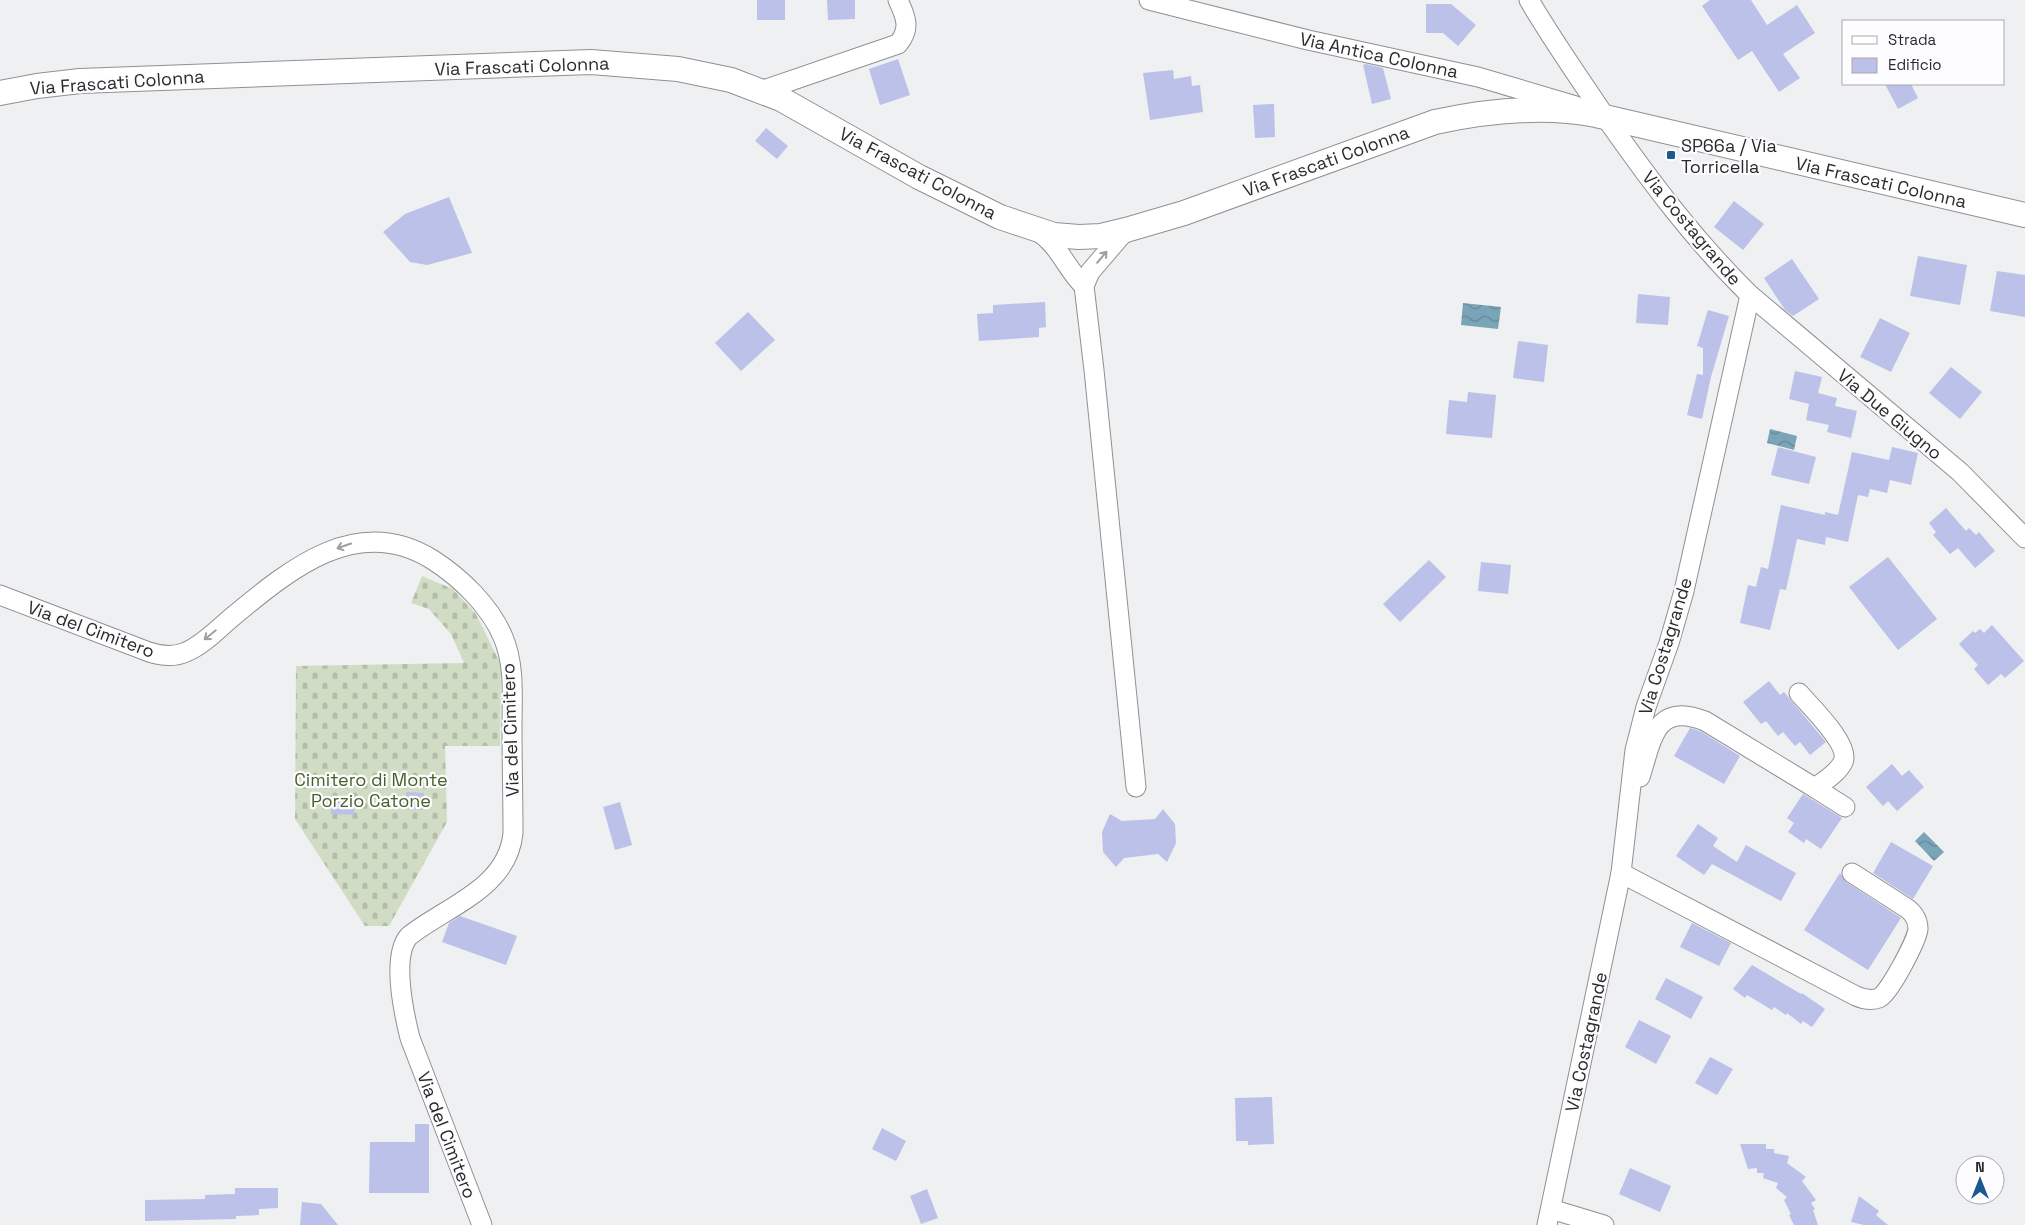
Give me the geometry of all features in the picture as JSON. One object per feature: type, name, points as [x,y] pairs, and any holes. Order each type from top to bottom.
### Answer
[{"type":"street","points":[[761,91],[898,44],[905,35],[907,25],[898,0]]},
{"type":"street","name":"Via Antica Colonna","points":[[1149,0],[1308,40],[1478,77],[1606,116]]},
{"type":"street","name":"Via Costagrande","points":[[1529,0],[1564,58],[1641,168],[1689,230],[1750,295],[1684,591],[1639,732],[1632,763],[1621,873],[1549,1217]]},
{"type":"street","name":"Via Frascati Colonna","points":[[0,93],[80,81],[591,62],[678,69],[731,80],[792,105],[959,198],[1000,217],[1054,234],[1079,237],[1101,236],[1126,230],[1203,206],[1435,122],[1481,114],[1528,111],[1571,112],[1606,116],[2025,215]]},
{"type":"street","points":[[1032,228],[1052,243],[1070,272],[1084,286]]},
{"type":"street","points":[[1126,230],[1090,272],[1084,286],[1136,787]]},
{"type":"street","name":"Via Due Giugno","points":[[1750,295],[1956,468],[2025,538]]},
{"type":"street","name":"Via del Cimitero","points":[[0,595],[149,652],[174,655],[197,646],[269,587],[308,562],[356,543],[373,540],[392,542],[427,556],[450,572],[469,589],[486,610],[503,636],[510,665],[513,833],[509,852],[501,868],[486,884],[408,936],[402,946],[400,958],[402,999],[410,1038],[482,1225]]},
{"type":"street","points":[[1799,693],[1837,738],[1844,750],[1842,763],[1815,788]]},
{"type":"street","points":[[1627,817],[1654,736],[1662,723],[1676,714],[1685,714],[1705,721],[1845,807]]},
{"type":"street","points":[[1621,873],[1856,996],[1873,1000],[1887,991],[1915,941],[1918,924],[1915,916],[1908,909],[1852,873]]},
{"type":"street","points":[[1549,1217],[1604,1225]]},
{"type":"green space","name":"Cimitero di Monte Porzio Catone","points":[[422,576],[453,589],[476,614],[501,665],[500,746],[445,746],[447,822],[389,926],[365,926],[295,819],[296,666],[464,663],[451,634],[429,609],[411,603]]},
{"type":"water","points":[[1463,303],[1501,307],[1498,329],[1461,325]]},
{"type":"water","points":[[1770,429],[1797,436],[1794,450],[1767,443]]},
{"type":"water","points":[[1924,832],[1944,852],[1934,861],[1915,841]]},
{"type":"building","points":[[757,0],[785,0],[785,20],[757,20]]},
{"type":"building","points":[[827,0],[855,0],[855,19],[828,20]]},
{"type":"building","points":[[1710,0],[1751,0],[1767,25],[1797,5],[1815,33],[1783,54],[1800,78],[1779,92],[1752,51],[1738,60],[1702,6]]},
{"type":"building","points":[[1426,4],[1451,4],[1476,25],[1458,46],[1443,33],[1426,33]]},
{"type":"building","points":[[898,59],[910,95],[880,105],[869,69]]},
{"type":"building","points":[[1363,65],[1383,68],[1391,99],[1372,104]]},
{"type":"building","points":[[1173,70],[1174,79],[1191,76],[1192,86],[1200,85],[1203,112],[1150,120],[1143,73]]},
{"type":"building","points":[[1886,85],[1912,85],[1918,98],[1898,109]]},
{"type":"building","points":[[1274,104],[1275,137],[1255,138],[1253,105]]},
{"type":"building","points":[[766,128],[788,146],[777,159],[755,141]]},
{"type":"building","points":[[449,197],[472,253],[427,265],[410,262],[383,232],[405,214]]},
{"type":"building","points":[[1734,201],[1764,224],[1743,250],[1714,227]]},
{"type":"building","points":[[1918,256],[1967,265],[1960,305],[1910,296]]},
{"type":"building","points":[[1792,259],[1819,299],[1793,316],[1785,310],[1764,278]]},
{"type":"building","points":[[1997,271],[2025,275],[2025,317],[1990,311]]},
{"type":"building","points":[[1638,294],[1670,297],[1668,325],[1636,323]]},
{"type":"building","points":[[1045,302],[1046,327],[1039,328],[1039,337],[979,341],[977,314],[993,313],[993,305]]},
{"type":"building","points":[[1708,310],[1729,316],[1711,377],[1702,419],[1687,415],[1697,374],[1703,375],[1703,348],[1697,346]]},
{"type":"building","points":[[748,312],[775,340],[741,371],[715,343]]},
{"type":"building","points":[[1880,318],[1910,333],[1891,372],[1860,357]]},
{"type":"building","points":[[1518,341],[1548,345],[1544,382],[1513,378]]},
{"type":"building","points":[[1951,367],[1982,392],[1960,419],[1929,393]]},
{"type":"building","points":[[1795,371],[1822,377],[1818,393],[1837,398],[1835,406],[1857,411],[1851,438],[1827,432],[1829,425],[1806,420],[1809,404],[1789,399]]},
{"type":"building","points":[[1468,392],[1496,395],[1492,438],[1446,434],[1449,400],[1467,402]]},
{"type":"building","points":[[1778,447],[1816,457],[1809,484],[1771,475]]},
{"type":"building","points":[[1892,447],[1918,453],[1911,485],[1890,480],[1887,493],[1870,489],[1868,497],[1858,495],[1848,542],[1826,537],[1825,545],[1797,539],[1786,590],[1780,589],[1770,630],[1740,623],[1748,585],[1756,587],[1761,567],[1768,569],[1781,505],[1825,515],[1825,512],[1838,515],[1852,452],[1889,460]]},
{"type":"building","points":[[1946,508],[1966,531],[1969,528],[1976,535],[1979,532],[1995,551],[1975,568],[1958,548],[1950,554],[1933,535],[1936,532],[1929,523]]},
{"type":"building","points":[[1888,557],[1937,619],[1898,650],[1849,587]]},
{"type":"building","points":[[1429,560],[1446,577],[1400,622],[1383,604]]},
{"type":"building","points":[[1481,562],[1511,565],[1508,594],[1478,591]]},
{"type":"building","points":[[1992,625],[2024,661],[2005,678],[2001,674],[1988,685],[1974,669],[1978,665],[1959,644],[1973,631],[1975,633],[1980,629],[1984,633]]},
{"type":"building","points":[[1769,681],[1780,695],[1784,692],[1826,742],[1810,755],[1800,742],[1795,746],[1783,732],[1778,736],[1766,721],[1761,724],[1743,702]]},
{"type":"building","points":[[1690,728],[1700,731],[1740,756],[1724,784],[1674,756]]},
{"type":"building","points":[[1892,764],[1902,776],[1909,770],[1924,787],[1897,811],[1888,801],[1883,806],[1866,787]]},
{"type":"building","points":[[406,792],[424,793],[423,810],[406,809]]},
{"type":"building","points":[[1803,794],[1842,818],[1821,849],[1806,839],[1804,843],[1788,832],[1794,823],[1787,818]]},
{"type":"building","points":[[332,796],[354,797],[354,815],[331,814]]},
{"type":"building","points":[[620,802],[632,845],[615,850],[603,807]]},
{"type":"building","points":[[1163,809],[1175,824],[1176,843],[1167,862],[1158,854],[1124,858],[1116,867],[1103,852],[1102,832],[1110,814],[1122,821],[1155,819]]},
{"type":"building","points":[[1698,824],[1718,838],[1713,846],[1737,862],[1746,845],[1796,873],[1781,901],[1712,864],[1704,875],[1676,856]]},
{"type":"building","points":[[1891,842],[1933,866],[1913,899],[1873,873]]},
{"type":"building","points":[[1840,873],[1846,882],[1901,918],[1868,970],[1804,930]]},
{"type":"building","points":[[460,916],[517,936],[506,965],[442,942],[449,923]]},
{"type":"building","points":[[1692,923],[1731,943],[1719,966],[1680,947]]},
{"type":"building","points":[[1752,965],[1802,993],[1825,1009],[1812,1027],[1803,1021],[1801,1024],[1787,1013],[1786,1015],[1774,1007],[1772,1010],[1747,995],[1745,998],[1733,989]]},
{"type":"building","points":[[1666,978],[1703,997],[1691,1019],[1655,999]]},
{"type":"building","points":[[1639,1020],[1671,1036],[1656,1064],[1625,1047]]},
{"type":"building","points":[[1710,1057],[1733,1069],[1717,1095],[1695,1083]]},
{"type":"building","points":[[1272,1097],[1274,1144],[1248,1145],[1248,1141],[1236,1141],[1235,1098]]},
{"type":"building","points":[[415,1124],[429,1124],[429,1193],[369,1193],[370,1142],[415,1142]]},
{"type":"building","points":[[882,1128],[906,1141],[896,1161],[872,1149]]},
{"type":"building","points":[[1740,1144],[1766,1144],[1766,1149],[1774,1149],[1774,1153],[1789,1156],[1787,1163],[1806,1177],[1802,1181],[1816,1200],[1811,1203],[1815,1209],[1813,1210],[1818,1225],[1794,1225],[1784,1200],[1787,1197],[1776,1188],[1778,1183],[1763,1178],[1764,1173],[1757,1173],[1757,1168],[1748,1169]]},
{"type":"building","points":[[1630,1168],[1671,1186],[1660,1212],[1619,1194]]},
{"type":"building","points":[[235,1188],[278,1188],[278,1208],[259,1209],[259,1215],[236,1216],[236,1219],[145,1221],[145,1200],[205,1199],[205,1195],[235,1194]]},
{"type":"building","points":[[927,1189],[938,1218],[921,1224],[910,1196]]},
{"type":"building","points":[[1859,1196],[1879,1211],[1876,1215],[1888,1225],[1864,1225],[1851,1222]]},
{"type":"building","points":[[302,1202],[321,1204],[338,1225],[300,1225]]},
{"type":"place","name":"SP66a / Via Torricella","points":[[1671,155]]}]
